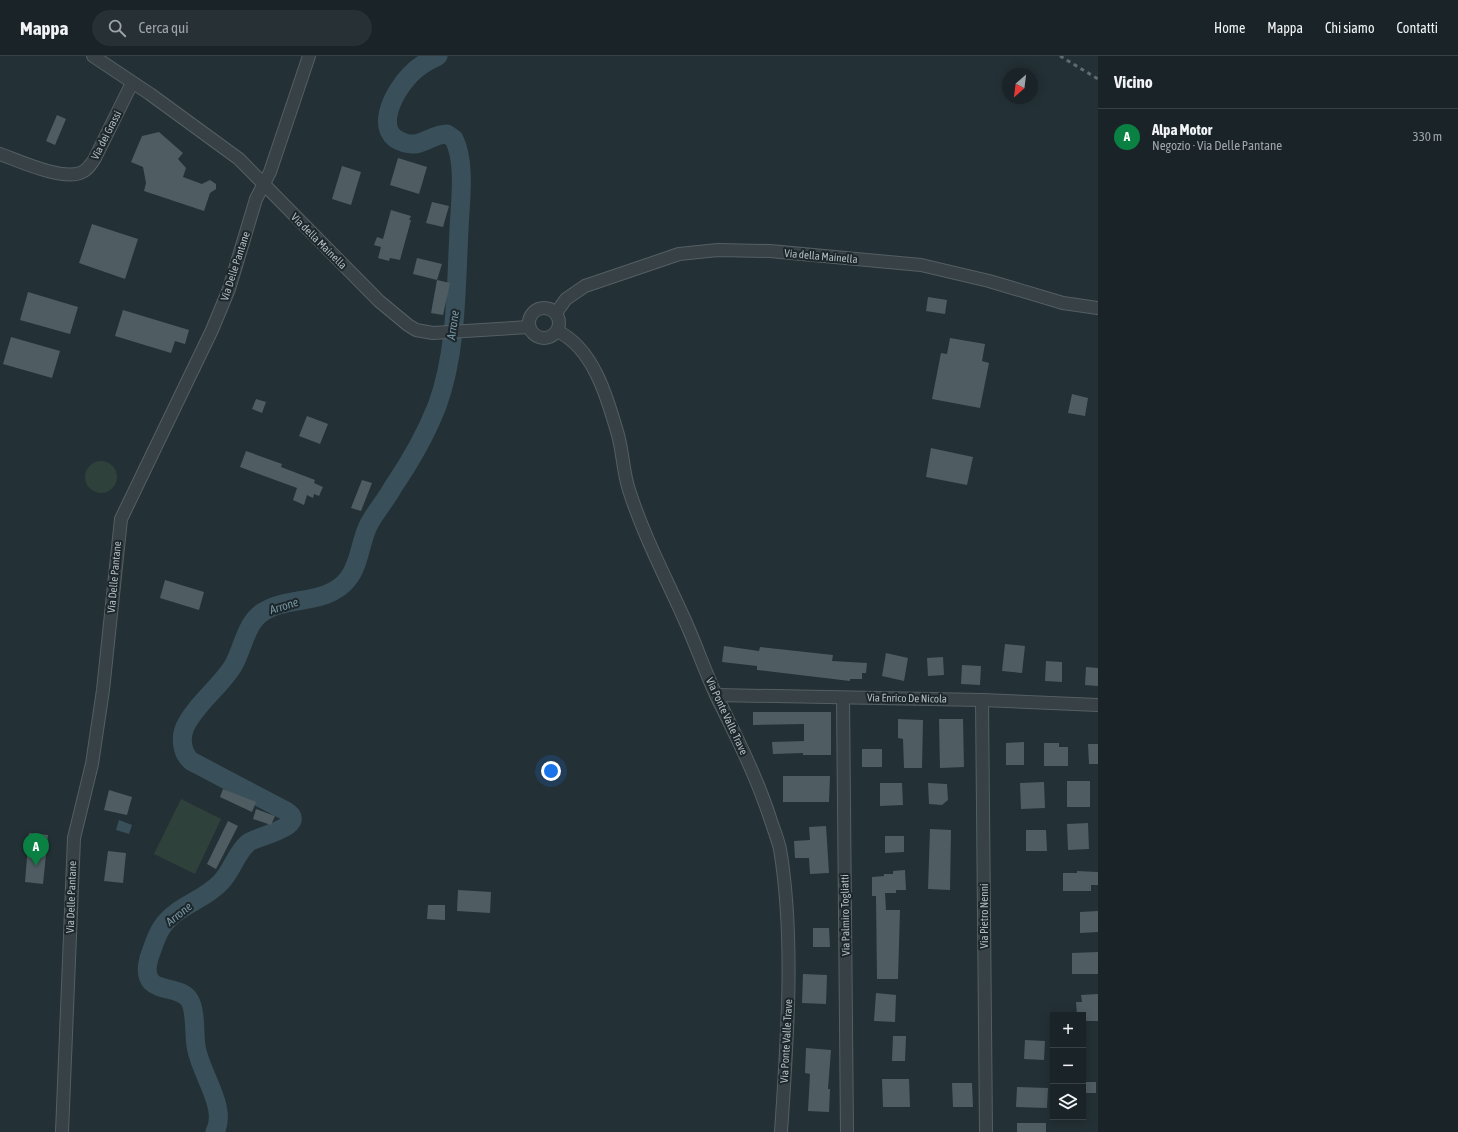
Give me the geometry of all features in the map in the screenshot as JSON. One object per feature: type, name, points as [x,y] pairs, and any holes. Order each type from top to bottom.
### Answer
[{"type":"street","name":"Via della Mainella","points":[[93,56],[239,159],[264,186],[392,313],[416,330],[438,333],[529,327]]},
{"type":"street","name":"Via Delle Pantane","points":[[62,1132],[74,838],[92,764],[103,690],[121,519],[227,296],[256,199],[270,172],[309,56]]},
{"type":"street","name":"Via dei Grassi","points":[[0,154],[60,174],[72,175],[81,173],[88,168],[94,160],[132,83]]},
{"type":"street","name":"Via della Mainella","points":[[556,313],[566,298],[585,286],[679,254],[718,250],[770,252],[921,265],[989,281],[1063,303],[1098,308]]},
{"type":"street","points":[[547,308],[556,313],[560,321],[557,331],[550,337],[540,338],[535,336],[529,327],[530,316],[537,309],[547,308]]},
{"type":"street","name":"Via Ponte Valle Trave","points":[[557,331],[563,334],[587,356],[608,398],[621,447],[631,495],[651,550],[683,616],[716,695],[729,720],[763,796],[780,848],[786,908],[788,996],[781,1132]]},
{"type":"street","name":"Via Enrico De Nicola","points":[[716,695],[982,700],[1098,704]]},
{"type":"street","name":"Via Palmiro Togliatti","points":[[843,698],[847,1132]]},
{"type":"street","name":"Via Pietro Nenni","points":[[982,700],[986,1132]]},
{"type":"green space","points":[[101,461],[110,464],[114,468],[117,477],[114,486],[110,490],[101,493],[92,490],[88,486],[85,477],[88,468],[92,464]]},
{"type":"green space","points":[[181,799],[221,819],[195,874],[154,854]]},
{"type":"water","points":[[119,820],[132,825],[129,834],[116,830]]},
{"type":"building","points":[[57,115],[66,119],[55,145],[46,141]]},
{"type":"building","points":[[159,132],[183,153],[178,159],[186,168],[183,177],[202,184],[210,180],[216,184],[216,189],[210,193],[204,211],[144,191],[146,183],[143,167],[131,162],[142,136]]},
{"type":"building","points":[[398,158],[427,167],[419,194],[390,185]]},
{"type":"building","points":[[342,166],[361,172],[351,205],[332,199]]},
{"type":"building","points":[[432,202],[449,206],[443,227],[426,223]]},
{"type":"building","points":[[391,210],[411,216],[409,220],[411,220],[400,260],[390,258],[389,261],[378,258],[381,247],[374,245],[377,237],[383,239]]},
{"type":"building","points":[[92,224],[138,239],[125,279],[79,263]]},
{"type":"building","points":[[417,258],[442,264],[437,280],[413,274]]},
{"type":"building","points":[[437,280],[450,283],[443,315],[431,313]]},
{"type":"building","points":[[28,292],[78,307],[70,334],[20,320]]},
{"type":"building","points":[[928,297],[947,300],[945,314],[926,311]]},
{"type":"building","points":[[123,310],[189,330],[185,344],[175,341],[171,353],[115,336]]},
{"type":"building","points":[[11,337],[60,351],[52,378],[3,364]]},
{"type":"building","points":[[950,338],[985,344],[982,361],[989,363],[980,408],[932,399],[941,353],[947,354]]},
{"type":"building","points":[[1072,394],[1088,398],[1085,416],[1068,413]]},
{"type":"building","points":[[256,399],[266,402],[262,413],[252,409]]},
{"type":"building","points":[[307,416],[328,424],[320,444],[299,436]]},
{"type":"building","points":[[931,448],[973,457],[967,485],[926,477]]},
{"type":"building","points":[[246,451],[282,464],[281,467],[315,480],[314,483],[323,487],[319,496],[314,494],[313,498],[307,495],[304,505],[293,500],[297,488],[240,467]]},
{"type":"building","points":[[362,480],[372,483],[361,511],[351,508]]},
{"type":"building","points":[[165,580],[204,592],[199,610],[160,598]]},
{"type":"building","points":[[1005,644],[1025,646],[1022,673],[1002,671]]},
{"type":"building","points":[[724,646],[759,651],[760,647],[833,655],[832,661],[867,663],[866,673],[862,673],[862,679],[850,679],[850,681],[757,670],[757,666],[722,662]]},
{"type":"building","points":[[886,653],[908,658],[904,681],[882,676]]},
{"type":"building","points":[[943,657],[944,675],[928,676],[927,658]]},
{"type":"building","points":[[1046,661],[1062,662],[1062,682],[1045,681]]},
{"type":"building","points":[[962,665],[981,666],[980,685],[961,684]]},
{"type":"building","points":[[1086,667],[1098,668],[1098,686],[1085,685]]},
{"type":"building","points":[[753,712],[831,712],[831,755],[803,755],[803,753],[773,754],[772,742],[804,741],[804,724],[753,725]]},
{"type":"building","points":[[898,719],[923,720],[922,768],[904,768],[903,739],[898,738]]},
{"type":"building","points":[[939,719],[963,719],[964,767],[940,768]]},
{"type":"building","points":[[1024,742],[1024,765],[1006,765],[1006,743]]},
{"type":"building","points":[[1044,743],[1059,743],[1059,747],[1068,747],[1068,766],[1044,766]]},
{"type":"building","points":[[1088,744],[1098,744],[1098,764],[1089,764]]},
{"type":"building","points":[[862,749],[882,749],[882,767],[862,767]]},
{"type":"building","points":[[783,776],[830,776],[829,802],[783,802]]},
{"type":"building","points":[[1067,781],[1090,781],[1090,807],[1067,807]]},
{"type":"building","points":[[1044,782],[1045,808],[1021,809],[1020,783]]},
{"type":"building","points":[[880,783],[902,783],[903,805],[880,806]]},
{"type":"building","points":[[928,783],[947,784],[948,800],[942,805],[929,804]]},
{"type":"building","points":[[223,789],[256,802],[252,812],[220,797]]},
{"type":"building","points":[[109,790],[132,797],[127,815],[104,810]]},
{"type":"building","points":[[256,809],[275,816],[271,825],[253,819]]},
{"type":"building","points":[[228,821],[238,826],[216,869],[207,864]]},
{"type":"building","points":[[1088,823],[1089,849],[1068,850],[1067,824]]},
{"type":"building","points":[[826,826],[829,873],[810,874],[809,858],[795,858],[794,841],[810,840],[809,827]]},
{"type":"building","points":[[930,829],[951,830],[950,890],[928,889]]},
{"type":"building","points":[[1026,830],[1046,830],[1047,851],[1026,851]]},
{"type":"building","points":[[29,833],[48,835],[43,884],[25,882]]},
{"type":"building","points":[[885,836],[904,836],[904,852],[885,853]]},
{"type":"building","points":[[108,851],[126,853],[123,883],[104,881]]},
{"type":"building","points":[[905,870],[906,890],[896,890],[896,893],[885,893],[886,910],[900,910],[898,979],[877,979],[876,896],[872,896],[872,877],[884,876],[884,874],[893,874],[893,871]]},
{"type":"building","points":[[1077,871],[1098,872],[1098,885],[1091,885],[1091,891],[1063,891],[1063,873],[1077,873]]},
{"type":"building","points":[[458,890],[491,892],[490,913],[457,911]]},
{"type":"building","points":[[428,905],[445,905],[445,920],[427,919]]},
{"type":"building","points":[[1098,911],[1098,932],[1080,933],[1080,912]]},
{"type":"building","points":[[813,928],[829,928],[830,947],[813,947]]},
{"type":"building","points":[[1098,952],[1098,974],[1072,974],[1072,953]]},
{"type":"building","points":[[803,974],[827,975],[826,1004],[802,1003]]},
{"type":"building","points":[[876,993],[896,995],[895,1022],[874,1021]]},
{"type":"building","points":[[1098,994],[1098,1021],[1086,1021],[1086,1012],[1077,1012],[1076,1002],[1082,1002],[1081,995]]},
{"type":"building","points":[[893,1036],[906,1036],[905,1061],[892,1061]]},
{"type":"building","points":[[1025,1040],[1045,1041],[1044,1060],[1024,1059]]},
{"type":"building","points":[[806,1048],[831,1050],[828,1089],[830,1089],[829,1112],[808,1111],[810,1074],[805,1073]]},
{"type":"building","points":[[882,1079],[909,1079],[910,1107],[883,1107]]},
{"type":"building","points":[[1086,1082],[1096,1082],[1096,1093],[1086,1093]]},
{"type":"building","points":[[952,1083],[972,1083],[973,1107],[953,1107]]},
{"type":"building","points":[[1017,1087],[1048,1088],[1047,1108],[1016,1107]]},
{"type":"building","points":[[1017,1123],[1046,1123],[1046,1132],[1017,1132]]},
{"type":"waterway","name":"Arrone","points":[[215,1132],[218,1122],[216,1101],[198,1057],[192,1006],[185,995],[155,984],[149,979],[147,971],[149,958],[158,934],[168,920],[182,909],[206,895],[220,883],[228,874],[240,852],[248,843],[287,826],[291,821],[292,816],[286,811],[191,761],[184,750],[182,740],[183,731],[195,711],[228,674],[249,629],[257,616],[273,607],[319,597],[330,593],[340,587],[348,579],[358,559],[369,524],[411,458],[423,437],[437,406],[444,385],[452,342],[461,196],[460,160],[454,139],[447,134],[436,136],[416,144],[405,143],[395,138],[389,131],[387,122],[392,101],[404,82],[419,66],[438,56]]},
{"type":"railway","points":[[1060,56],[1098,79]]},
{"type":"place","name":"Alpa Motor","points":[[36,866]]}]
